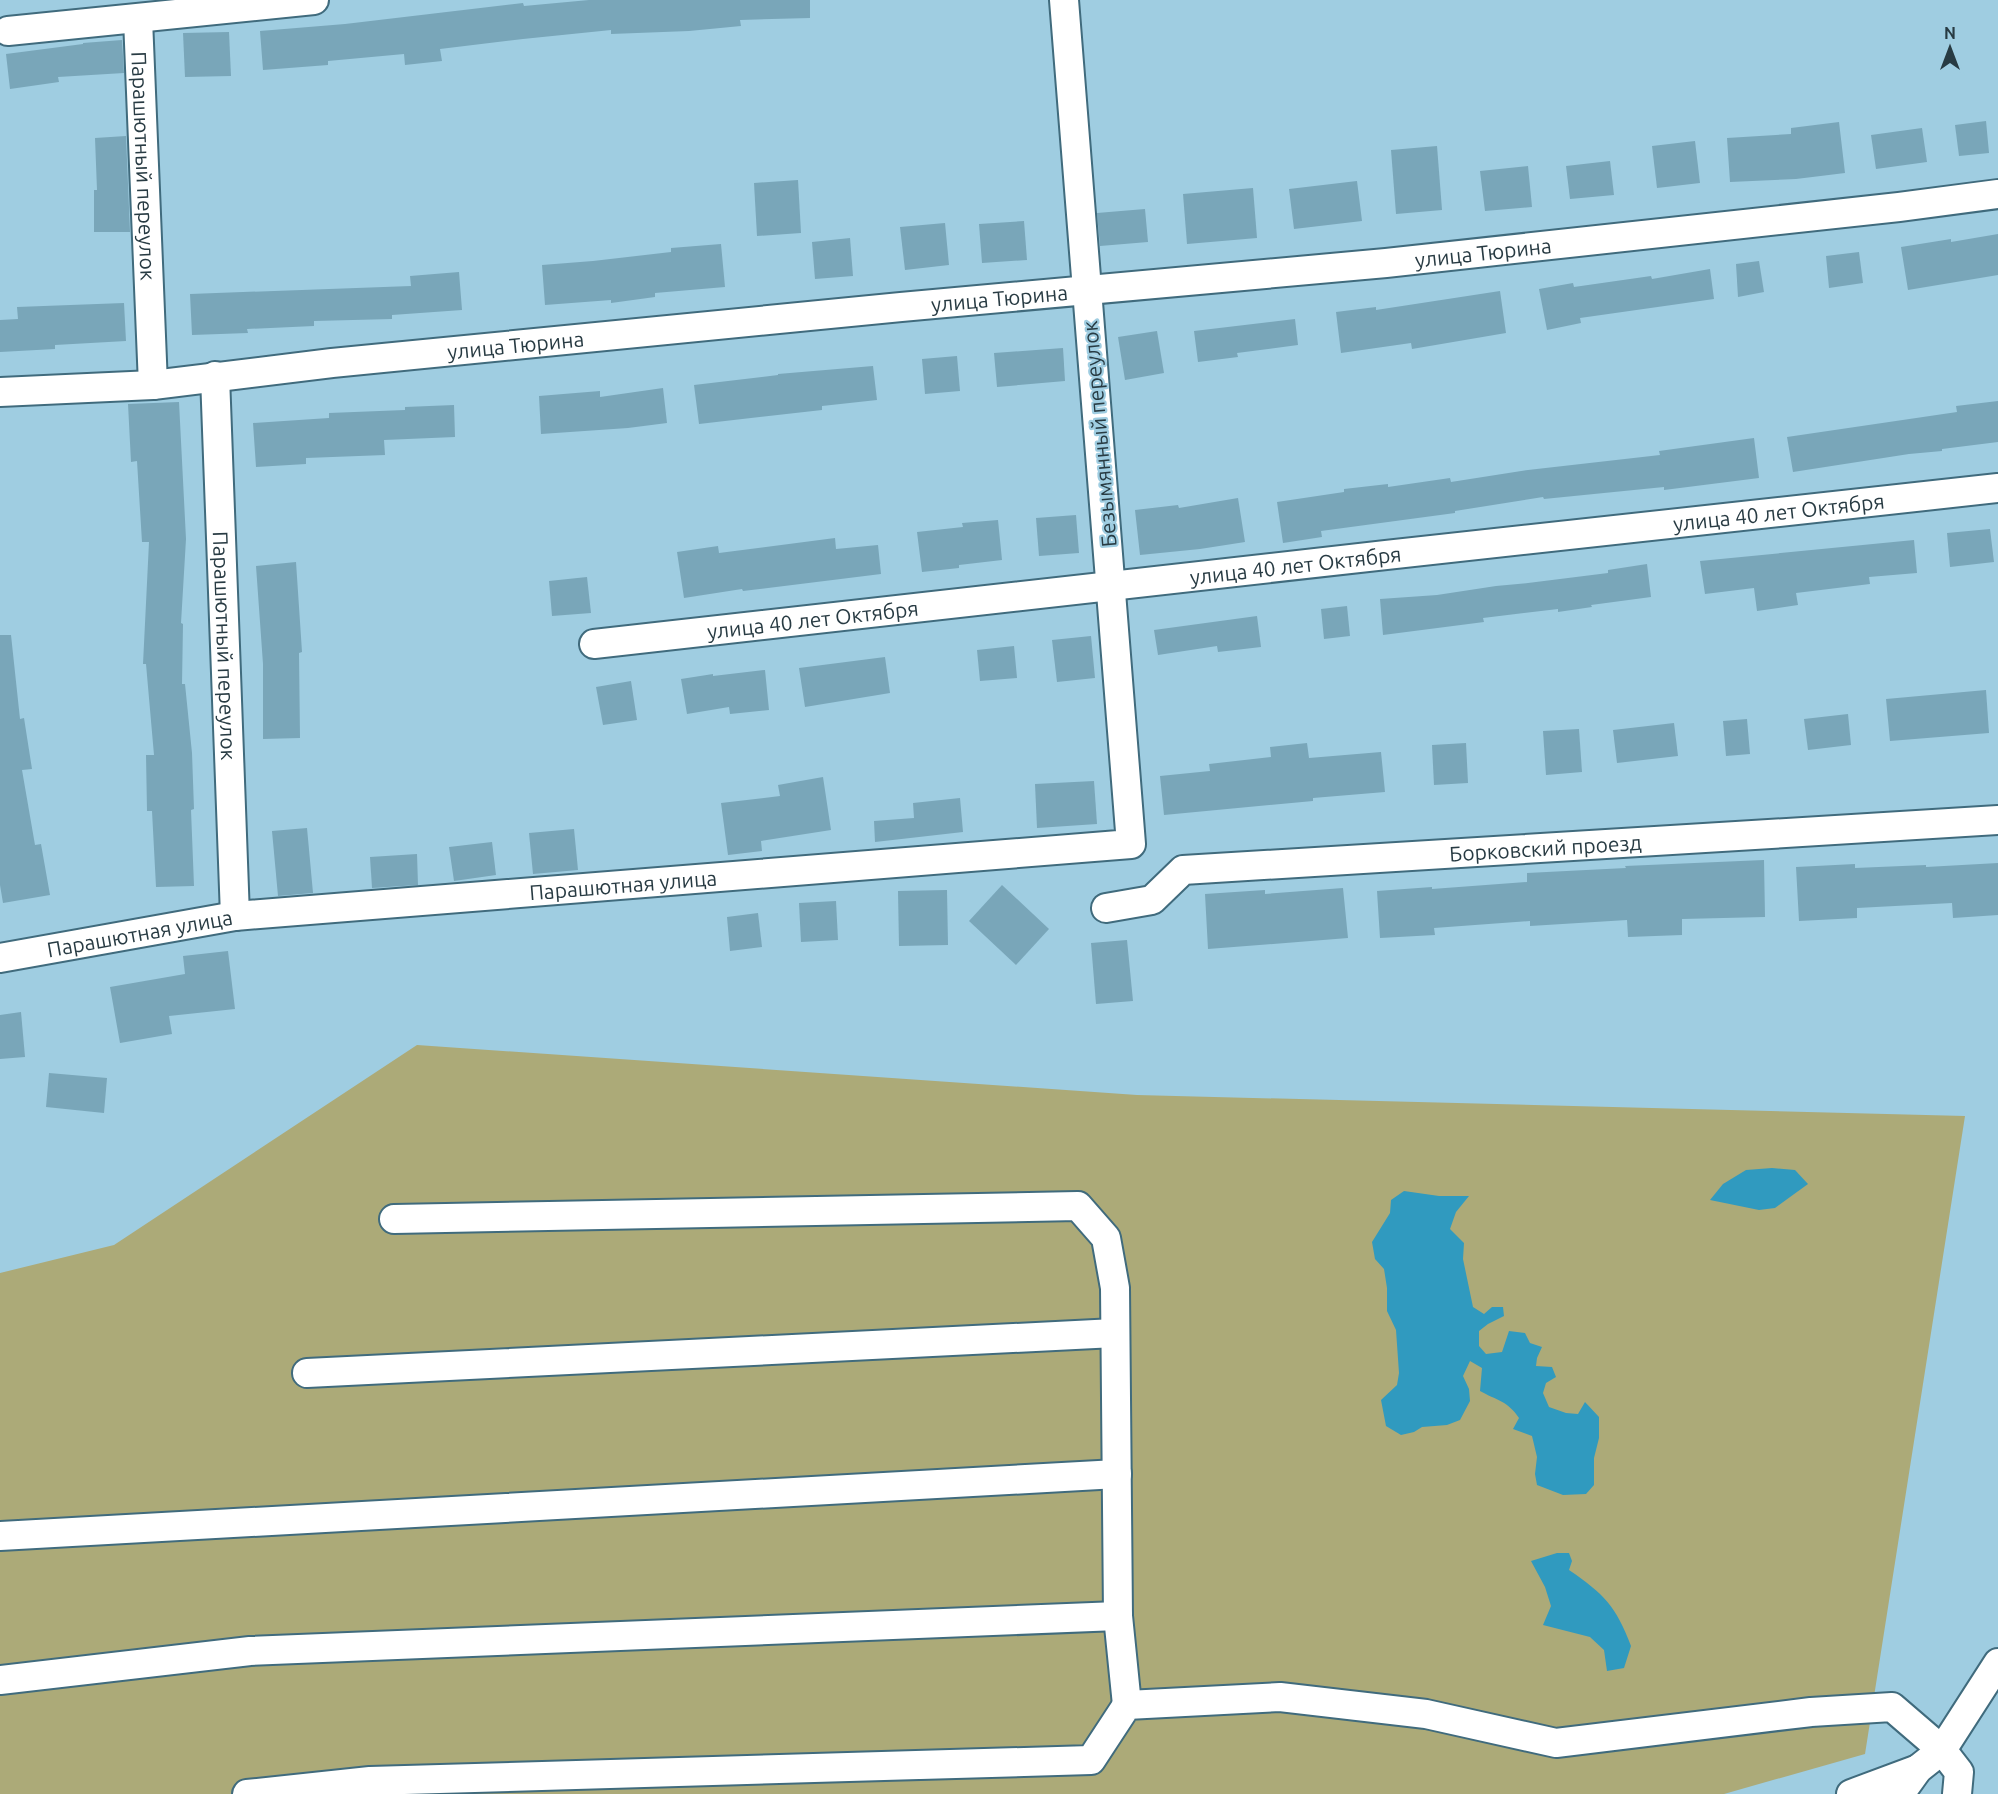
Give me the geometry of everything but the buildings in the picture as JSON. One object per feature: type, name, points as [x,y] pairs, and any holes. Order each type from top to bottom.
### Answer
[{"type":"street","points":[[8,31],[314,0]]},
{"type":"street","name":"Безымянный переулок","points":[[1064,0],[1121,725]]},
{"type":"street","name":"Парашютный переулок","points":[[138,19],[153,385]]},
{"type":"street","name":"улица Тюрина","points":[[0,392],[153,385],[214,376],[877,309],[1386,263],[1998,194]]},
{"type":"street","name":"Парашютный переулок","points":[[214,376],[235,916]]},
{"type":"street","name":"улица 40 лет Октября","points":[[594,644],[1998,488]]},
{"type":"street","name":"Парашютная улица","points":[[0,958],[235,916],[1131,844],[1121,725]]},
{"type":"street","name":"Борковский проезд","points":[[1106,908],[1152,900],[1183,870],[1998,820]]},
{"type":"street","points":[[247,1794],[370,1781],[1091,1760],[1127,1705],[1118,1616],[1115,1288],[1106,1238],[1078,1206],[393,1219]]},
{"type":"street","points":[[307,1373],[1115,1333]]},
{"type":"street","points":[[0,1536],[1117,1474]]},
{"type":"street","points":[[0,1680],[250,1651],[1118,1616]]},
{"type":"street","points":[[1900,1794],[1918,1769],[1942,1750],[1998,1663]]},
{"type":"street","points":[[1127,1705],[1280,1697],[1426,1713],[1556,1743],[1811,1712],[1892,1707],[1942,1750],[1959,1772],[1956,1794]]},
{"type":"street","points":[[1851,1794],[1918,1769]]},
{"type":"shaded area","points":[[417,1045],[1137,1095],[1965,1116],[1865,1754],[1724,1794],[0,1794],[0,1273],[114,1245]]},
{"type":"water","points":[[1772,1168],[1795,1170],[1808,1184],[1775,1208],[1759,1210],[1710,1200],[1723,1184],[1746,1170]]},
{"type":"water","points":[[1404,1191],[1439,1196],[1469,1196],[1456,1212],[1450,1229],[1464,1243],[1463,1259],[1473,1307],[1484,1314],[1492,1307],[1503,1307],[1504,1316],[1479,1331],[1479,1346],[1486,1354],[1502,1352],[1509,1331],[1525,1333],[1530,1343],[1542,1347],[1536,1366],[1552,1367],[1556,1377],[1546,1383],[1543,1393],[1549,1407],[1566,1413],[1578,1414],[1585,1402],[1599,1417],[1599,1438],[1594,1458],[1594,1485],[1586,1494],[1563,1495],[1537,1485],[1535,1474],[1537,1457],[1532,1436],[1513,1429],[1519,1418],[1511,1408],[1480,1391],[1482,1368],[1470,1361],[1463,1376],[1469,1389],[1470,1401],[1460,1420],[1447,1425],[1422,1427],[1414,1432],[1401,1435],[1386,1426],[1381,1400],[1397,1385],[1399,1373],[1396,1330],[1387,1311],[1384,1269],[1375,1259],[1372,1242],[1390,1213],[1391,1200]]},
{"type":"water","points":[[1557,1553],[1569,1553],[1572,1561],[1569,1570],[1608,1602],[1620,1621],[1631,1646],[1624,1668],[1607,1671],[1604,1650],[1590,1637],[1543,1625],[1551,1606],[1545,1587],[1531,1561]]}]
